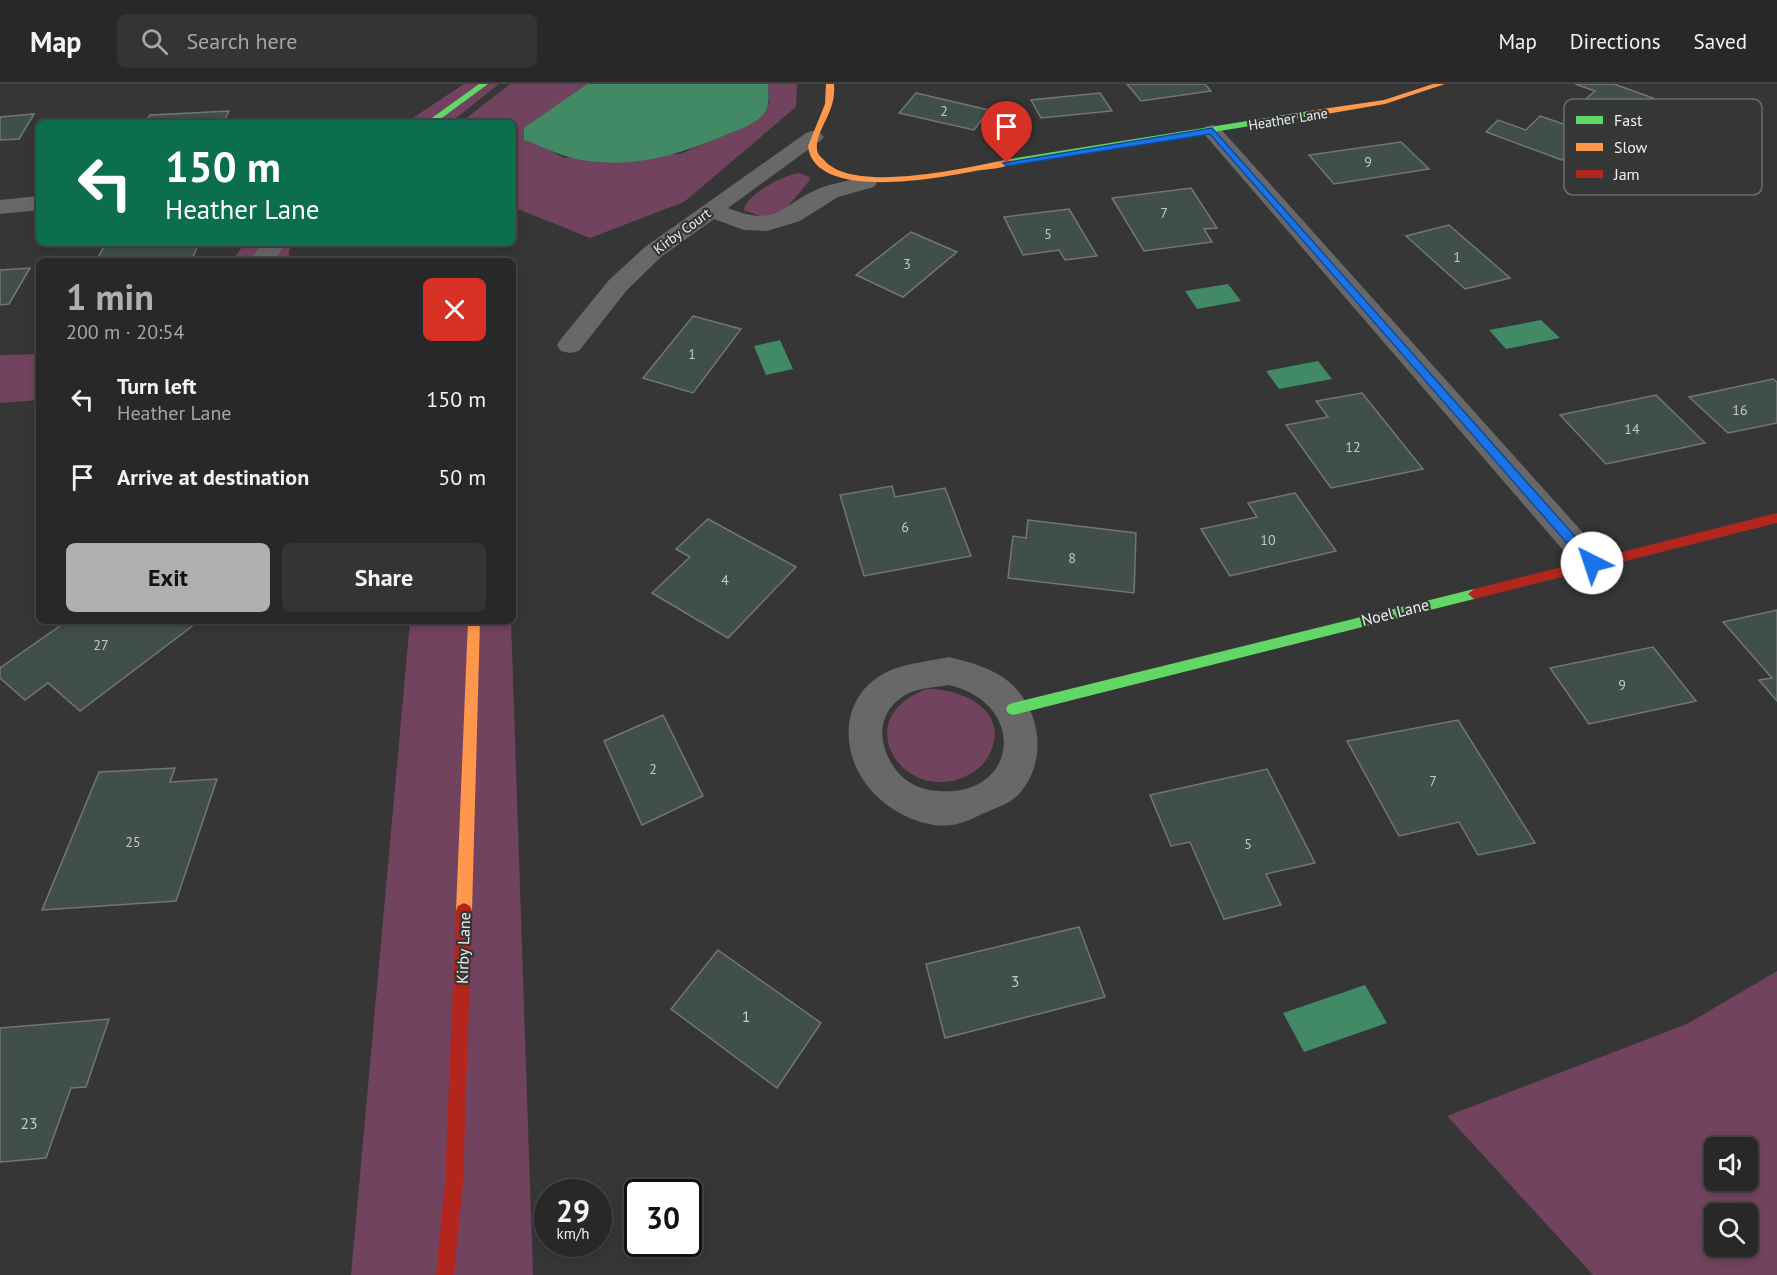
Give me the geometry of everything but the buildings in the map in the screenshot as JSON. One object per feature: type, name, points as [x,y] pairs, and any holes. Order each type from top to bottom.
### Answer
[{"type":"street","points":[[433,120],[484,84]]},
{"type":"street","points":[[813,137],[825,120],[832,92],[830,84]]},
{"type":"street","name":"Heather Lane","points":[[712,210],[744,223],[767,224],[792,216],[830,192],[866,182],[894,181],[1354,108],[1414,95],[1441,84]]},
{"type":"street","points":[[1212,131],[1592,563]]},
{"type":"street","name":"Heather Lane","points":[[813,137],[813,152],[823,165],[866,182]]},
{"type":"street","name":"Kirby Court","points":[[570,345],[618,285],[652,252],[813,137]]},
{"type":"street","points":[[0,207],[36,203]]},
{"type":"street","name":"Noel Lane","points":[[1013,710],[1777,518]]},
{"type":"street","name":"Kirby Lane","points":[[445,1275],[454,1183],[474,624]]},
{"type":"street","points":[[949,670],[974,677],[997,691],[1013,710],[1021,730],[1021,752],[1013,772],[998,790],[977,803],[951,808],[926,807],[901,798],[881,783],[868,764],[862,740],[866,716],[879,695],[898,680],[922,672],[949,670]]},
{"type":"shaded area","points":[[464,84],[499,84],[454,120],[410,120]]},
{"type":"shaded area","points":[[510,84],[587,84],[525,128],[524,140],[544,147],[564,158],[680,154],[748,125],[764,114],[769,103],[768,84],[797,84],[796,107],[684,202],[590,238],[516,208],[516,120],[464,120]]},
{"type":"shaded area","points":[[587,84],[768,84],[768,100],[763,115],[755,122],[690,149],[642,161],[580,160],[524,140],[524,128]]},
{"type":"shaded area","points":[[798,173],[810,177],[809,181],[785,210],[762,217],[744,210],[746,204],[758,192]]},
{"type":"shaded area","points":[[243,246],[294,246],[289,250],[289,258],[234,258]]},
{"type":"shaded area","points":[[1228,284],[1241,301],[1197,309],[1185,291]]},
{"type":"shaded area","points":[[1541,320],[1560,338],[1506,349],[1489,330]]},
{"type":"shaded area","points":[[780,340],[793,369],[766,375],[754,346]]},
{"type":"shaded area","points":[[36,354],[36,400],[0,403],[0,355]]},
{"type":"shaded area","points":[[1318,361],[1332,379],[1279,389],[1266,371]]},
{"type":"shaded area","points":[[410,624],[511,624],[533,1275],[351,1275]]},
{"type":"shaded area","points":[[927,689],[956,693],[969,698],[981,706],[989,716],[994,728],[994,741],[984,763],[968,775],[945,782],[923,780],[906,770],[893,755],[887,738],[890,719],[903,702]]},
{"type":"shaded area","points":[[1777,971],[1777,1275],[1593,1275],[1447,1116],[1687,1024]]},
{"type":"shaded area","points":[[1365,985],[1387,1023],[1304,1052],[1283,1013]]},
{"type":"traffic: fast","points":[[433,120],[484,84]]},
{"type":"traffic: fast","points":[[1010,162],[1309,114]]},
{"type":"traffic: fast","points":[[1013,709],[1474,594]]},
{"type":"traffic: slow","points":[[830,84],[829,104],[812,146],[813,153],[826,168],[847,177],[874,180],[935,176],[1010,162]]},
{"type":"traffic: slow","points":[[1309,114],[1385,102],[1441,84]]},
{"type":"traffic: slow","points":[[464,911],[474,624]]},
{"type":"traffic: jam","points":[[1474,594],[1777,518]]},
{"type":"traffic: jam","points":[[445,1275],[454,1183],[464,911]]},
{"type":"route","points":[[1007,163],[1212,131],[1592,563]]}]
